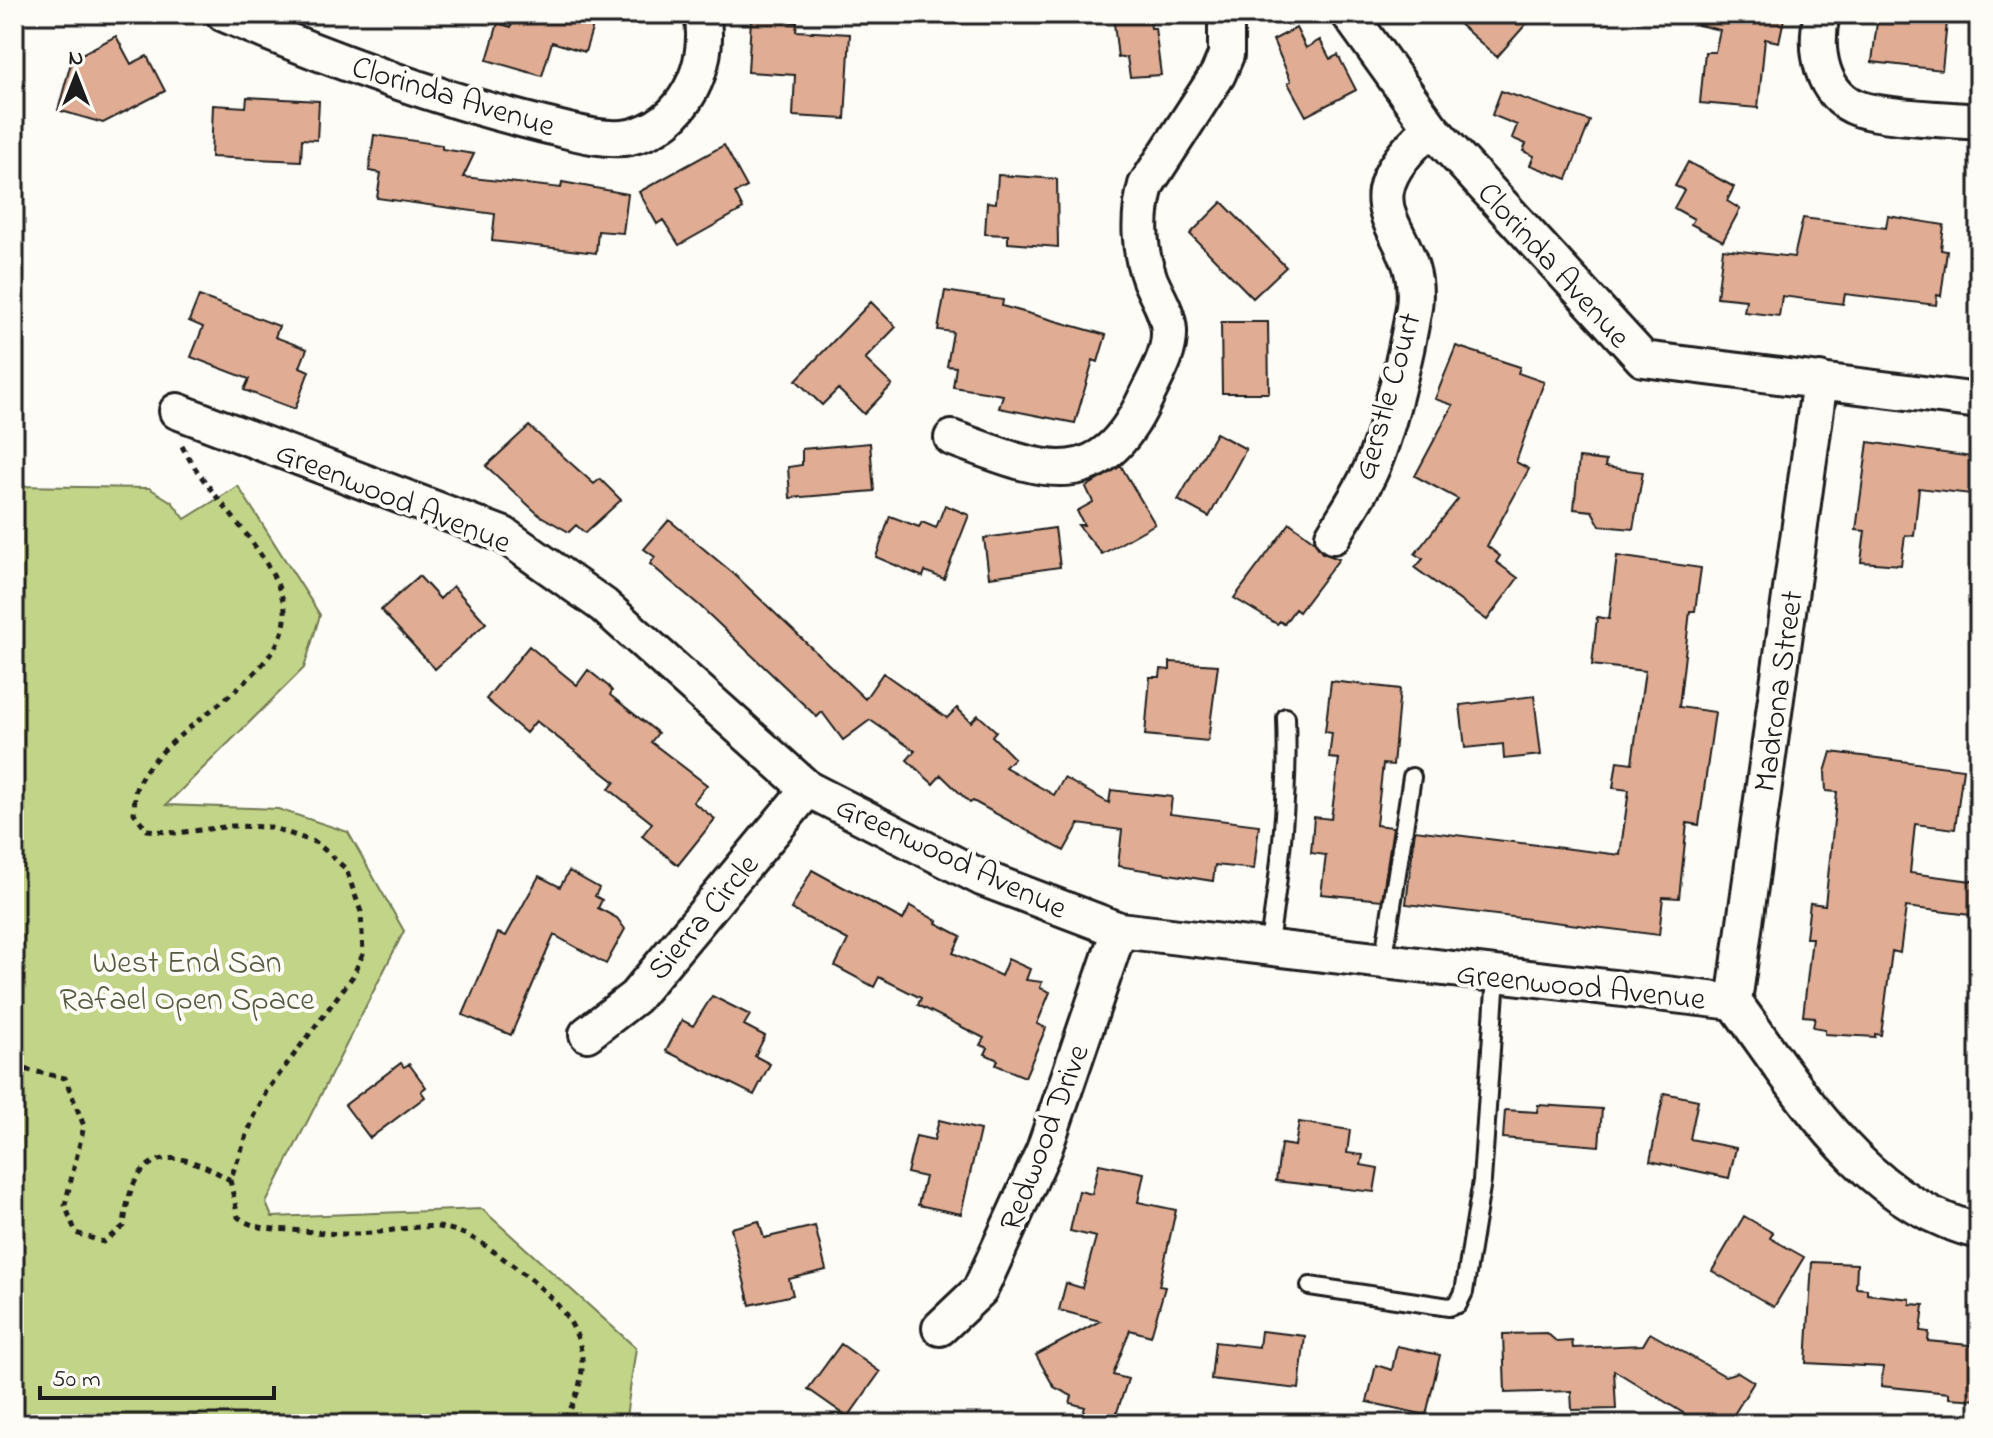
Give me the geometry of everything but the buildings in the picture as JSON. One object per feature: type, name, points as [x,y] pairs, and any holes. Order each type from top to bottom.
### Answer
[{"type":"street","name":"Clorinda Avenue","points":[[224,14],[471,106],[575,132],[627,137],[648,130],[676,110],[700,76],[707,43],[702,14]]},
{"type":"street","points":[[952,438],[1033,467],[1056,469],[1084,465],[1112,450],[1133,425],[1168,350],[1169,329],[1144,257],[1141,205],[1146,185],[1218,74],[1226,55],[1226,14]]},
{"type":"street","name":"Clorinda Avenue","points":[[1349,14],[1431,128],[1643,359],[1979,401]]},
{"type":"street","points":[[1822,14],[1815,41],[1829,86],[1858,108],[1979,122]]},
{"type":"street","name":"Gerstle Court","points":[[1333,536],[1368,477],[1414,305],[1412,268],[1388,221],[1389,176],[1406,150],[1431,128]]},
{"type":"street","name":"Madrona Street","points":[[1734,1002],[1820,380]]},
{"type":"street","name":"Greenwood Avenue","points":[[177,411],[504,535],[603,605],[808,789],[982,878],[1119,930],[1734,1002],[1837,1141],[1887,1187],[1949,1225],[1979,1231]]},
{"type":"street","name":"Sierra Circle","points":[[587,1034],[635,997],[808,789]]},
{"type":"street","name":"Redwood Drive","points":[[940,1328],[980,1290],[1044,1150],[1119,930]]},
{"type":"lane","points":[[1268,949],[1280,871],[1288,782],[1286,717]]},
{"type":"lane","points":[[1383,963],[1412,777]]},
{"type":"lane","points":[[1310,1286],[1449,1307],[1458,1304],[1464,1292],[1482,1181],[1496,976]]},
{"type":"path","points":[[177,411],[176,434],[192,466],[270,569],[284,605],[285,628],[272,652],[159,756],[136,789],[134,813],[147,830],[176,833],[232,826],[271,827],[317,843],[346,869],[361,912],[363,954],[353,976],[266,1092],[230,1180],[238,1217],[249,1225],[334,1235],[437,1227],[462,1232],[528,1276],[554,1299],[576,1327],[582,1363],[575,1403],[562,1424]]},
{"type":"path","points":[[14,1067],[65,1078],[82,1117],[84,1126],[65,1205],[76,1233],[103,1242],[124,1226],[126,1199],[134,1179],[150,1163],[177,1157],[200,1162],[230,1180]]},
{"type":"green space","name":"West End San Rafael Open Space","points":[[14,486],[149,488],[172,502],[185,519],[238,486],[320,615],[304,668],[166,805],[278,809],[348,832],[404,931],[266,1203],[272,1217],[482,1209],[636,1348],[625,1424],[230,1424],[193,1416],[188,1424],[14,1424]]}]
